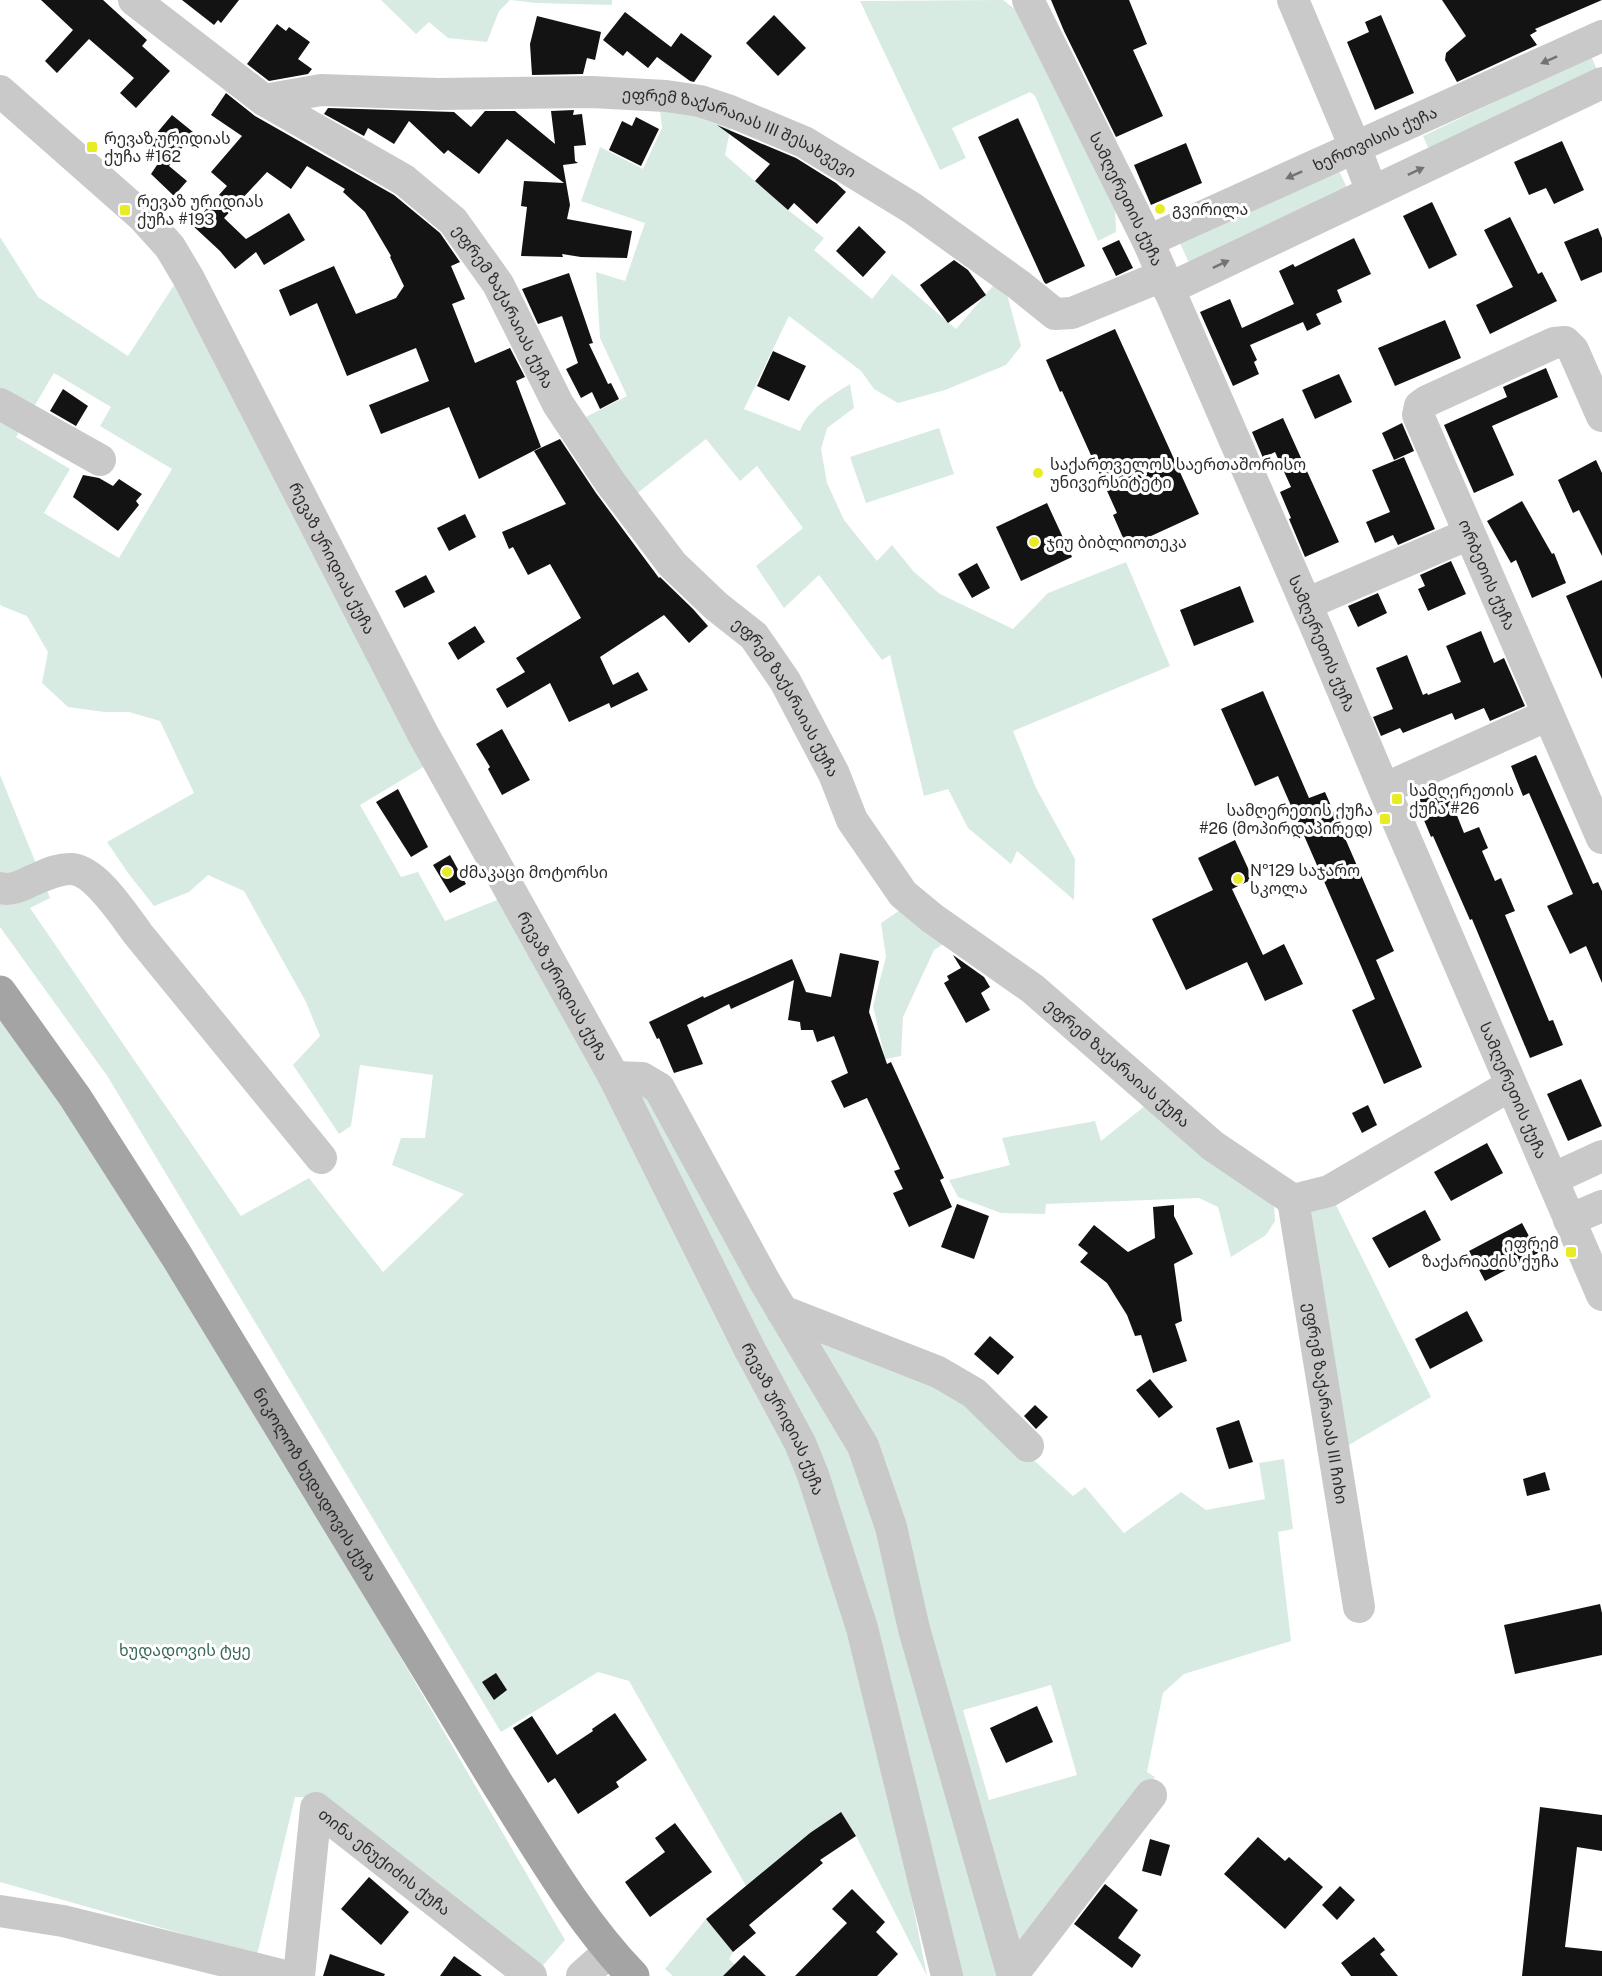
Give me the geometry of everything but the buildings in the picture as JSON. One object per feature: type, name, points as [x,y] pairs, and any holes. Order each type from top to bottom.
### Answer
[{"type":"main road","name":"ნიკოლოზ ხუდადოვის ქუჩა","points":[[0,992],[75,1098],[177,1255],[498,1785],[552,1870],[609,1952],[633,1976]]},
{"type":"street","name":"ეფრემ ზაქარაიას ქუჩა","points":[[134,0],[264,100],[404,180],[453,221],[498,284],[558,404],[610,482],[672,564],[716,606],[754,636],[785,681],[834,774],[852,820],[903,894],[932,918],[1033,989],[1213,1146],[1293,1200]]},
{"type":"street","name":"სამღერეთის ქუჩა","points":[[1028,0],[1148,241],[1602,1295]]},
{"type":"street","points":[[1293,0],[1372,192]]},
{"type":"street","name":"ხერთვისის ქუჩა","points":[[1148,241],[1602,36]]},
{"type":"street","points":[[1165,282],[1372,192],[1602,83]]},
{"type":"street","name":"ეფრემ ზაქარაიას III შესახვევი","points":[[264,100],[321,90],[438,94],[592,92],[666,96],[700,101],[804,142],[912,208],[1055,314],[1072,313],[1165,282]]},
{"type":"street","name":"რევაზ ურიდიას ქუჩა","points":[[0,91],[143,217],[170,247],[189,279],[423,734],[614,1077],[750,1350],[800,1443],[813,1475],[862,1628],[947,1976]]},
{"type":"street","name":"ორბეთის ქუჩა","points":[[1602,416],[1573,350],[1565,342],[1554,343],[1427,401],[1420,406],[1418,415],[1602,838]]},
{"type":"street","points":[[6,408],[100,460]]},
{"type":"street","points":[[1306,604],[1469,534]]},
{"type":"street","points":[[1384,789],[1548,715]]},
{"type":"street","points":[[0,888],[15,888],[59,869],[74,868],[88,875],[121,910],[138,934],[321,1158]]},
{"type":"street","points":[[614,1077],[642,1078],[659,1088],[765,1282],[862,1446],[891,1527],[914,1629],[1013,1975]]},
{"type":"street","points":[[1293,1200],[1329,1191],[1511,1085]]},
{"type":"street","points":[[1552,1179],[1602,1156]]},
{"type":"street","name":"ეფრემ ზაქარაიას III ჩიხი","points":[[1293,1200],[1359,1607]]},
{"type":"street","points":[[1569,1220],[1602,1206]]},
{"type":"street","points":[[782,1311],[938,1372],[974,1393],[1028,1446]]},
{"type":"street","points":[[1013,1975],[1151,1795]]},
{"type":"street","name":"თინა ენუქიძის ქუჩა","points":[[299,1976],[315,1808],[531,1976]]},
{"type":"street","points":[[0,1911],[63,1921],[285,1976]]},
{"type":"street","points":[[582,1976],[609,1952]]},
{"type":"green space","points":[[381,0],[510,0],[499,11],[487,42],[448,38],[429,22],[416,34]]},
{"type":"green space","points":[[510,0],[612,0],[612,5],[536,3]]},
{"type":"green space","points":[[1003,0],[1016,10],[1115,208],[1116,232],[1098,241],[1035,96],[1030,92],[952,128],[966,158],[940,170],[860,1]]},
{"type":"green space","points":[[1591,56],[1598,72],[1430,152],[1423,136]]},
{"type":"green space","points":[[659,101],[732,121],[725,155],[824,238],[814,250],[872,299],[892,274],[956,329],[999,279],[1004,283],[1021,346],[1006,365],[945,390],[898,403],[874,389],[861,371],[789,316],[744,409],[800,431],[814,410],[850,384],[854,408],[827,428],[821,449],[827,483],[844,520],[877,561],[892,545],[914,572],[940,594],[1013,629],[1048,593],[1126,562],[1170,666],[1013,731],[1036,788],[1075,859],[1074,900],[1017,851],[1011,864],[968,828],[948,789],[924,796],[890,655],[882,660],[819,575],[784,608],[756,566],[803,528],[757,466],[740,481],[706,439],[635,495],[584,418],[627,396],[600,338],[596,272],[625,281],[645,223],[581,201],[600,147],[643,169],[662,128]]},
{"type":"green space","points":[[1338,169],[1349,192],[1190,265],[1179,241]]},
{"type":"green space","points":[[0,237],[38,297],[128,356],[178,279],[425,766],[360,805],[401,877],[418,872],[445,921],[502,898],[591,1063],[799,1463],[879,1734],[927,1976],[856,1836],[841,1813],[803,1839],[746,1886],[629,1681],[598,1672],[501,1732],[108,1077],[0,927],[0,775],[50,898],[30,908],[241,1216],[309,1178],[383,1272],[464,1194],[392,1165],[401,1138],[425,1138],[433,1075],[360,1065],[351,1126],[339,1134],[293,1065],[320,1036],[306,1002],[244,891],[208,875],[189,892],[154,906],[107,842],[194,793],[160,721],[129,712],[104,712],[68,707],[42,683],[48,652],[27,616],[0,604]],"holes":[[[54,373],[111,407],[100,426],[172,469],[119,558],[44,513],[70,469],[16,437]]]},
{"type":"green space","points":[[939,428],[954,474],[866,503],[850,457]]},
{"type":"green space","points":[[906,906],[950,940],[934,950],[903,1017],[901,1056],[885,1059],[873,1006],[886,957],[881,923]]},
{"type":"green space","name":"ხუდადოვის ტყე","points":[[0,998],[56,1064],[565,1940],[539,1970],[323,1797],[295,1797],[257,1955],[0,1882]]},
{"type":"green space","points":[[636,1095],[648,1097],[862,1464],[1006,1976],[956,1976],[821,1470]]},
{"type":"green space","points":[[1146,1105],[1274,1205],[1275,1221],[1266,1235],[1231,1257],[1218,1207],[1199,1198],[1046,1204],[1045,1214],[1001,1213],[958,1197],[949,1180],[1010,1165],[1002,1138],[1095,1121],[1101,1141]]},
{"type":"green space","points":[[1333,1199],[1431,1397],[1342,1449],[1303,1215]]},
{"type":"green space","points":[[804,1324],[968,1400],[1073,1496],[1085,1487],[1124,1533],[1181,1492],[1206,1510],[1265,1499],[1259,1463],[1284,1459],[1293,1529],[1278,1532],[1291,1641],[1184,1674],[1163,1693],[1147,1772],[1155,1777],[1023,1940],[1012,1938],[891,1517]],"holes":[[[1051,1685],[1077,1775],[989,1800],[963,1710]]]},
{"type":"green space","points":[[706,1919],[733,1952],[729,1959],[746,1976],[673,1976],[665,1969]]},
{"type":"place","name":"რევაზ ურიდიას ქუჩა #162","points":[[92,147]]},
{"type":"place","name":"გვირილა","points":[[1160,209]]},
{"type":"place","name":"რევაზ ურიდიას ქუჩა #193","points":[[125,210]]},
{"type":"place","name":"საქართველოს საერთაშორისო უნივერსიტეტი","points":[[1038,473]]},
{"type":"place","name":"ჯიუ ბიბლიოთეკა","points":[[1034,542]]},
{"type":"place","name":"სამღერეთის ქუჩა #26","points":[[1397,799]]},
{"type":"place","name":"სამღერეთის ქუჩა #26 (მოპირდაპირედ)","points":[[1385,819]]},
{"type":"place","name":"ძმაკაცი მოტორსი","points":[[447,872]]},
{"type":"place","name":"№129 საჯარო სკოლა","points":[[1238,879]]},
{"type":"place","name":"ეფრემ ზაქარიაძის ქუჩა","points":[[1571,1252]]}]
